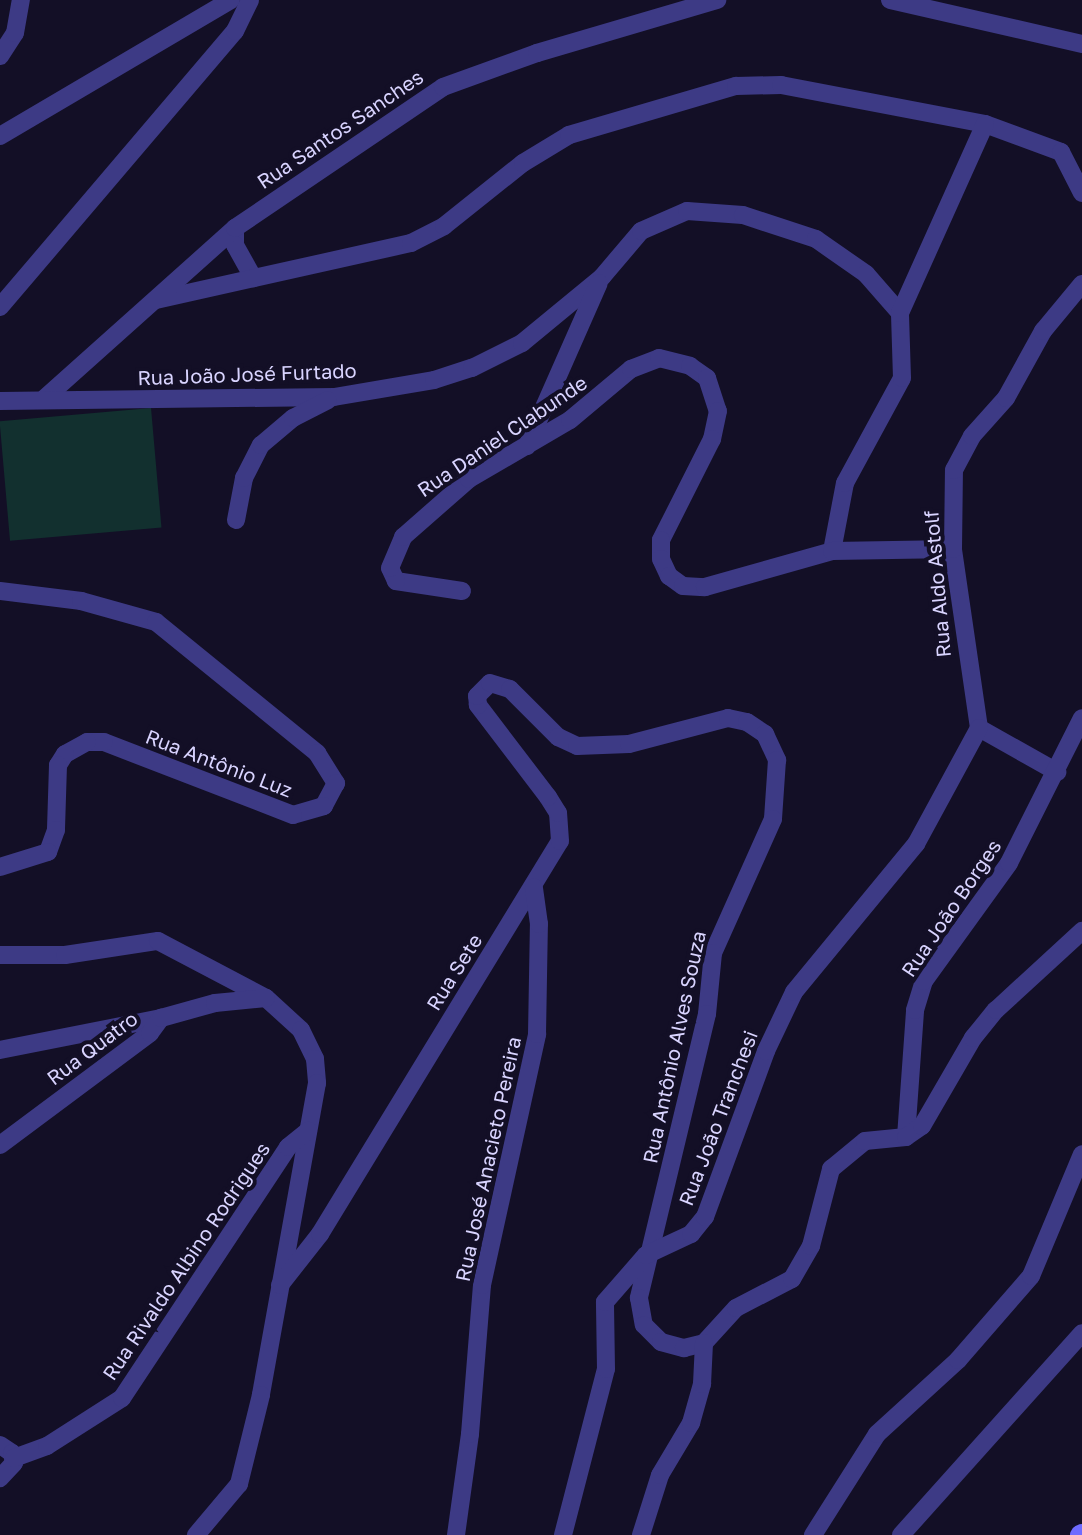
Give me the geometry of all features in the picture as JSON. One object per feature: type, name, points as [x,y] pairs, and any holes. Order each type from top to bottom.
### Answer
[{"type":"street","points":[[0,56],[15,33],[21,0]]},
{"type":"street","points":[[0,136],[231,0]]},
{"type":"street","points":[[0,307],[235,31],[250,0]]},
{"type":"street","name":"Rua Santos Sanches","points":[[45,398],[235,228],[452,83],[717,0]]},
{"type":"street","points":[[890,0],[1082,44]]},
{"type":"street","points":[[156,300],[411,243],[444,226],[523,163],[569,135],[736,86],[781,85],[985,124],[1061,152],[1082,193]]},
{"type":"street","points":[[832,551],[845,483],[902,378],[900,313],[985,124]]},
{"type":"street","points":[[527,446],[602,277],[641,231],[663,218],[687,211],[719,212],[816,239],[866,274],[900,313]]},
{"type":"street","points":[[235,228],[239,256],[253,278]]},
{"type":"street","name":"Rua João José Furtado","points":[[2,400],[334,397],[405,387],[472,368],[522,343],[602,277]]},
{"type":"street","name":"Rua Aldo Astolf","points":[[979,728],[953,549],[951,491],[961,452],[1006,398],[1043,331],[1082,284]]},
{"type":"street","name":"Rua Daniel Clabunde","points":[[462,591],[403,585],[390,568],[403,537],[439,503],[570,420],[644,361],[671,359],[707,378],[718,411],[712,439],[664,529],[661,559],[669,576],[683,586],[705,587],[832,551],[953,549]]},
{"type":"street","points":[[79,368],[89,401]]},
{"type":"street","points":[[236,520],[244,478],[261,445],[293,418],[334,397]]},
{"type":"street","name":"Rua Antônio Luz","points":[[0,591],[81,601],[156,622],[317,753],[336,783],[324,806],[293,815],[243,800],[104,742],[87,742],[65,754],[58,765],[56,830],[48,852],[0,867]]},
{"type":"street","name":"Rua Sete","points":[[280,1285],[320,1234],[534,887],[562,831],[548,797],[478,705],[477,696],[490,683]]},
{"type":"street","name":"Rua Antônio Alves Souza","points":[[490,683],[510,689],[558,737],[577,746],[629,744],[728,718],[747,722],[765,734],[777,760],[773,819],[713,953],[707,1014],[638,1309],[644,1325],[661,1342],[684,1348],[704,1343]]},
{"type":"street","name":"Rua João Borges","points":[[906,1137],[915,1010],[924,981],[1009,863],[1082,718]]},
{"type":"street","points":[[979,728],[1057,772]]},
{"type":"street","name":"Rua João Tranchesi","points":[[563,1535],[606,1369],[605,1302],[653,1250],[691,1234],[705,1217],[766,1051],[794,992],[916,844],[979,728]]},
{"type":"street","name":"Rua José Anacieto Pereira","points":[[456,1535],[482,1285],[537,1034],[539,924],[534,887]]},
{"type":"street","points":[[641,1535],[660,1475],[691,1423],[702,1384],[704,1343],[736,1308],[792,1279],[802,1267],[824,1182],[844,1155],[865,1141],[906,1137],[929,1118],[973,1038],[996,1010],[1082,931]]},
{"type":"street","points":[[0,955],[65,955],[158,941],[266,998],[301,1030],[315,1059],[308,1131],[239,1484],[196,1535]]},
{"type":"street","name":"Rua Quatro","points":[[0,1145],[150,1033],[161,1018],[215,1003],[266,998]]},
{"type":"street","points":[[0,1050],[161,1018]]},
{"type":"street","name":"Rua Rivaldo Albino Rodrigues","points":[[14,1458],[47,1446],[122,1398],[288,1147],[308,1131]]},
{"type":"street","points":[[813,1535],[877,1434],[958,1360],[1031,1276],[1082,1154]]},
{"type":"street","points":[[901,1535],[1082,1333]]},
{"type":"street","points":[[0,1445],[14,1458],[11,1473],[0,1478]]},
{"type":"green space","points":[[151,408],[161,528],[10,541],[0,421]]}]
